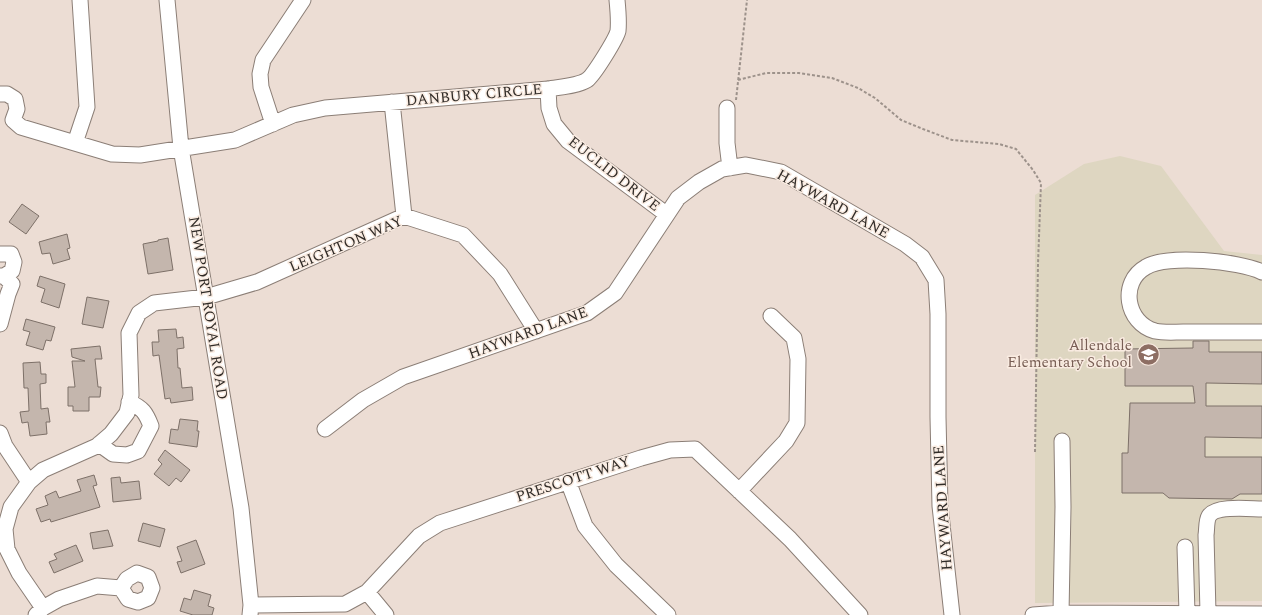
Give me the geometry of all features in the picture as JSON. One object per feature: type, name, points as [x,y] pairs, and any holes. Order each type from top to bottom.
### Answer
[{"type":"street","points":[[75,143],[87,107],[80,0]]},
{"type":"street","name":"NEW PORT ROYAL ROAD","points":[[167,0],[181,148],[240,508],[251,610]]},
{"type":"street","points":[[273,124],[261,87],[260,74],[263,60],[303,0]]},
{"type":"street","name":"DANBURY CIRCLE","points":[[7,120],[21,127],[112,154],[140,155],[235,140],[293,115],[325,108],[570,86],[587,80],[597,68],[618,32],[617,0]]},
{"type":"street","name":"EUCLID DRIVE","points":[[548,89],[549,108],[554,124],[568,141],[666,214]]},
{"type":"street","points":[[0,94],[7,94],[15,99],[17,109],[7,120]]},
{"type":"street","points":[[392,102],[404,216]]},
{"type":"street","points":[[730,168],[727,143],[731,104]]},
{"type":"street","name":"HAYWARD LANE","points":[[325,429],[363,400],[403,377],[587,313],[615,293],[678,198],[699,182],[722,169],[746,165],[781,172],[905,244],[922,257],[936,280],[938,314],[940,506],[952,615]]},
{"type":"street","name":"LEIGHTON WAY","points":[[39,612],[8,550],[5,529],[11,507],[29,482],[43,470],[99,444],[111,434],[127,413],[131,395],[129,333],[139,313],[154,303],[206,297],[257,282],[404,216],[463,235],[500,274],[536,331]]},
{"type":"street","points":[[0,254],[11,254],[14,262],[12,271],[2,276],[12,284],[0,324]]},
{"type":"street","points":[[1262,272],[1254,268],[1237,264],[1216,262],[1176,261],[1155,263],[1145,267],[1135,276],[1129,294],[1132,311],[1135,317],[1148,328],[1157,331],[1262,332]]},
{"type":"street","points":[[739,491],[786,441],[797,422],[798,359],[794,338],[771,316]]},
{"type":"street","points":[[99,444],[113,454],[127,455],[138,451],[151,426],[147,415],[139,406],[129,402]]},
{"type":"street","points":[[0,433],[5,446],[29,482]]},
{"type":"street","points":[[1062,441],[1062,613]]},
{"type":"street","name":"PRESCOTT WAY","points":[[251,610],[345,604],[366,592],[419,536],[440,523],[568,481],[670,450],[695,449],[790,539],[860,615]]},
{"type":"street","points":[[568,481],[585,526],[616,565],[668,615]]},
{"type":"street","points":[[1208,613],[1206,535],[1209,516],[1220,509],[1262,508]]},
{"type":"street","points":[[1185,547],[1187,613]]},
{"type":"street","points":[[39,612],[59,599],[97,586],[121,588]]},
{"type":"street","points":[[366,592],[386,615]]},
{"type":"street","points":[[1034,615],[1062,613],[1262,614]]},
{"type":"path","points":[[731,104],[738,80],[746,0]]},
{"type":"path","points":[[738,80],[766,73],[799,73],[832,78],[858,88],[875,98],[901,120],[923,129],[952,140],[999,144],[1016,150],[1033,170],[1041,183],[1035,452]]},
{"type":"shaded area","name":"Allendale Elementary School","points":[[1120,156],[1161,166],[1224,251],[1262,255],[1262,601],[1035,603],[1035,195],[1084,164]]},
{"type":"building","points":[[22,204],[39,216],[26,234],[9,222]]},
{"type":"building","points":[[67,234],[70,248],[67,249],[70,259],[53,264],[50,253],[42,254],[39,242]]},
{"type":"building","points":[[168,238],[173,270],[148,274],[143,244]]},
{"type":"building","points":[[40,276],[65,284],[59,308],[41,302],[45,289],[37,286]]},
{"type":"building","points":[[87,297],[109,301],[103,328],[82,324]]},
{"type":"building","points":[[26,319],[55,327],[51,341],[46,340],[43,350],[26,345],[30,332],[23,330]]},
{"type":"building","points":[[176,329],[177,338],[183,337],[184,348],[177,349],[178,368],[180,368],[182,388],[192,387],[193,400],[171,403],[170,398],[165,399],[159,355],[153,356],[152,342],[159,342],[158,330]]},
{"type":"building","points":[[1193,341],[1209,341],[1209,352],[1262,352],[1262,384],[1206,383],[1206,406],[1262,406],[1262,438],[1205,437],[1205,457],[1262,457],[1262,494],[1240,494],[1232,499],[1169,498],[1163,493],[1122,493],[1122,453],[1128,453],[1130,403],[1195,403],[1193,386],[1125,386],[1125,349],[1193,348]]},
{"type":"building","points":[[100,346],[102,359],[95,359],[98,387],[101,387],[100,397],[89,397],[89,411],[73,411],[73,406],[68,406],[68,387],[75,387],[72,361],[85,361],[72,357],[71,349]]},
{"type":"building","points":[[40,362],[41,374],[46,374],[46,383],[40,384],[41,409],[48,408],[50,422],[46,422],[47,434],[30,436],[28,422],[22,423],[20,412],[29,411],[28,388],[24,388],[23,363]]},
{"type":"building","points":[[180,419],[198,421],[197,431],[199,431],[197,447],[169,443],[171,429],[178,430]]},
{"type":"building","points":[[165,450],[190,470],[181,482],[176,478],[169,486],[154,474],[162,464],[158,460]]},
{"type":"building","points":[[94,475],[97,485],[93,486],[100,507],[51,522],[50,519],[41,522],[36,509],[48,505],[45,496],[56,491],[59,498],[81,491],[77,480]]},
{"type":"building","points":[[120,477],[121,483],[139,481],[141,499],[113,502],[111,478]]},
{"type":"building","points":[[143,523],[165,529],[160,547],[138,541]]},
{"type":"building","points":[[108,530],[113,546],[93,549],[90,533]]},
{"type":"building","points":[[196,540],[205,564],[181,573],[177,562],[182,561],[177,547]]},
{"type":"building","points":[[76,545],[83,561],[54,573],[49,562],[57,559],[54,554]]},
{"type":"building","points":[[194,590],[211,595],[208,606],[214,608],[212,615],[193,615],[180,611],[184,598],[191,600]]},
{"type":"place","name":"Allendale Elementary School","points":[[1148,354]]}]
